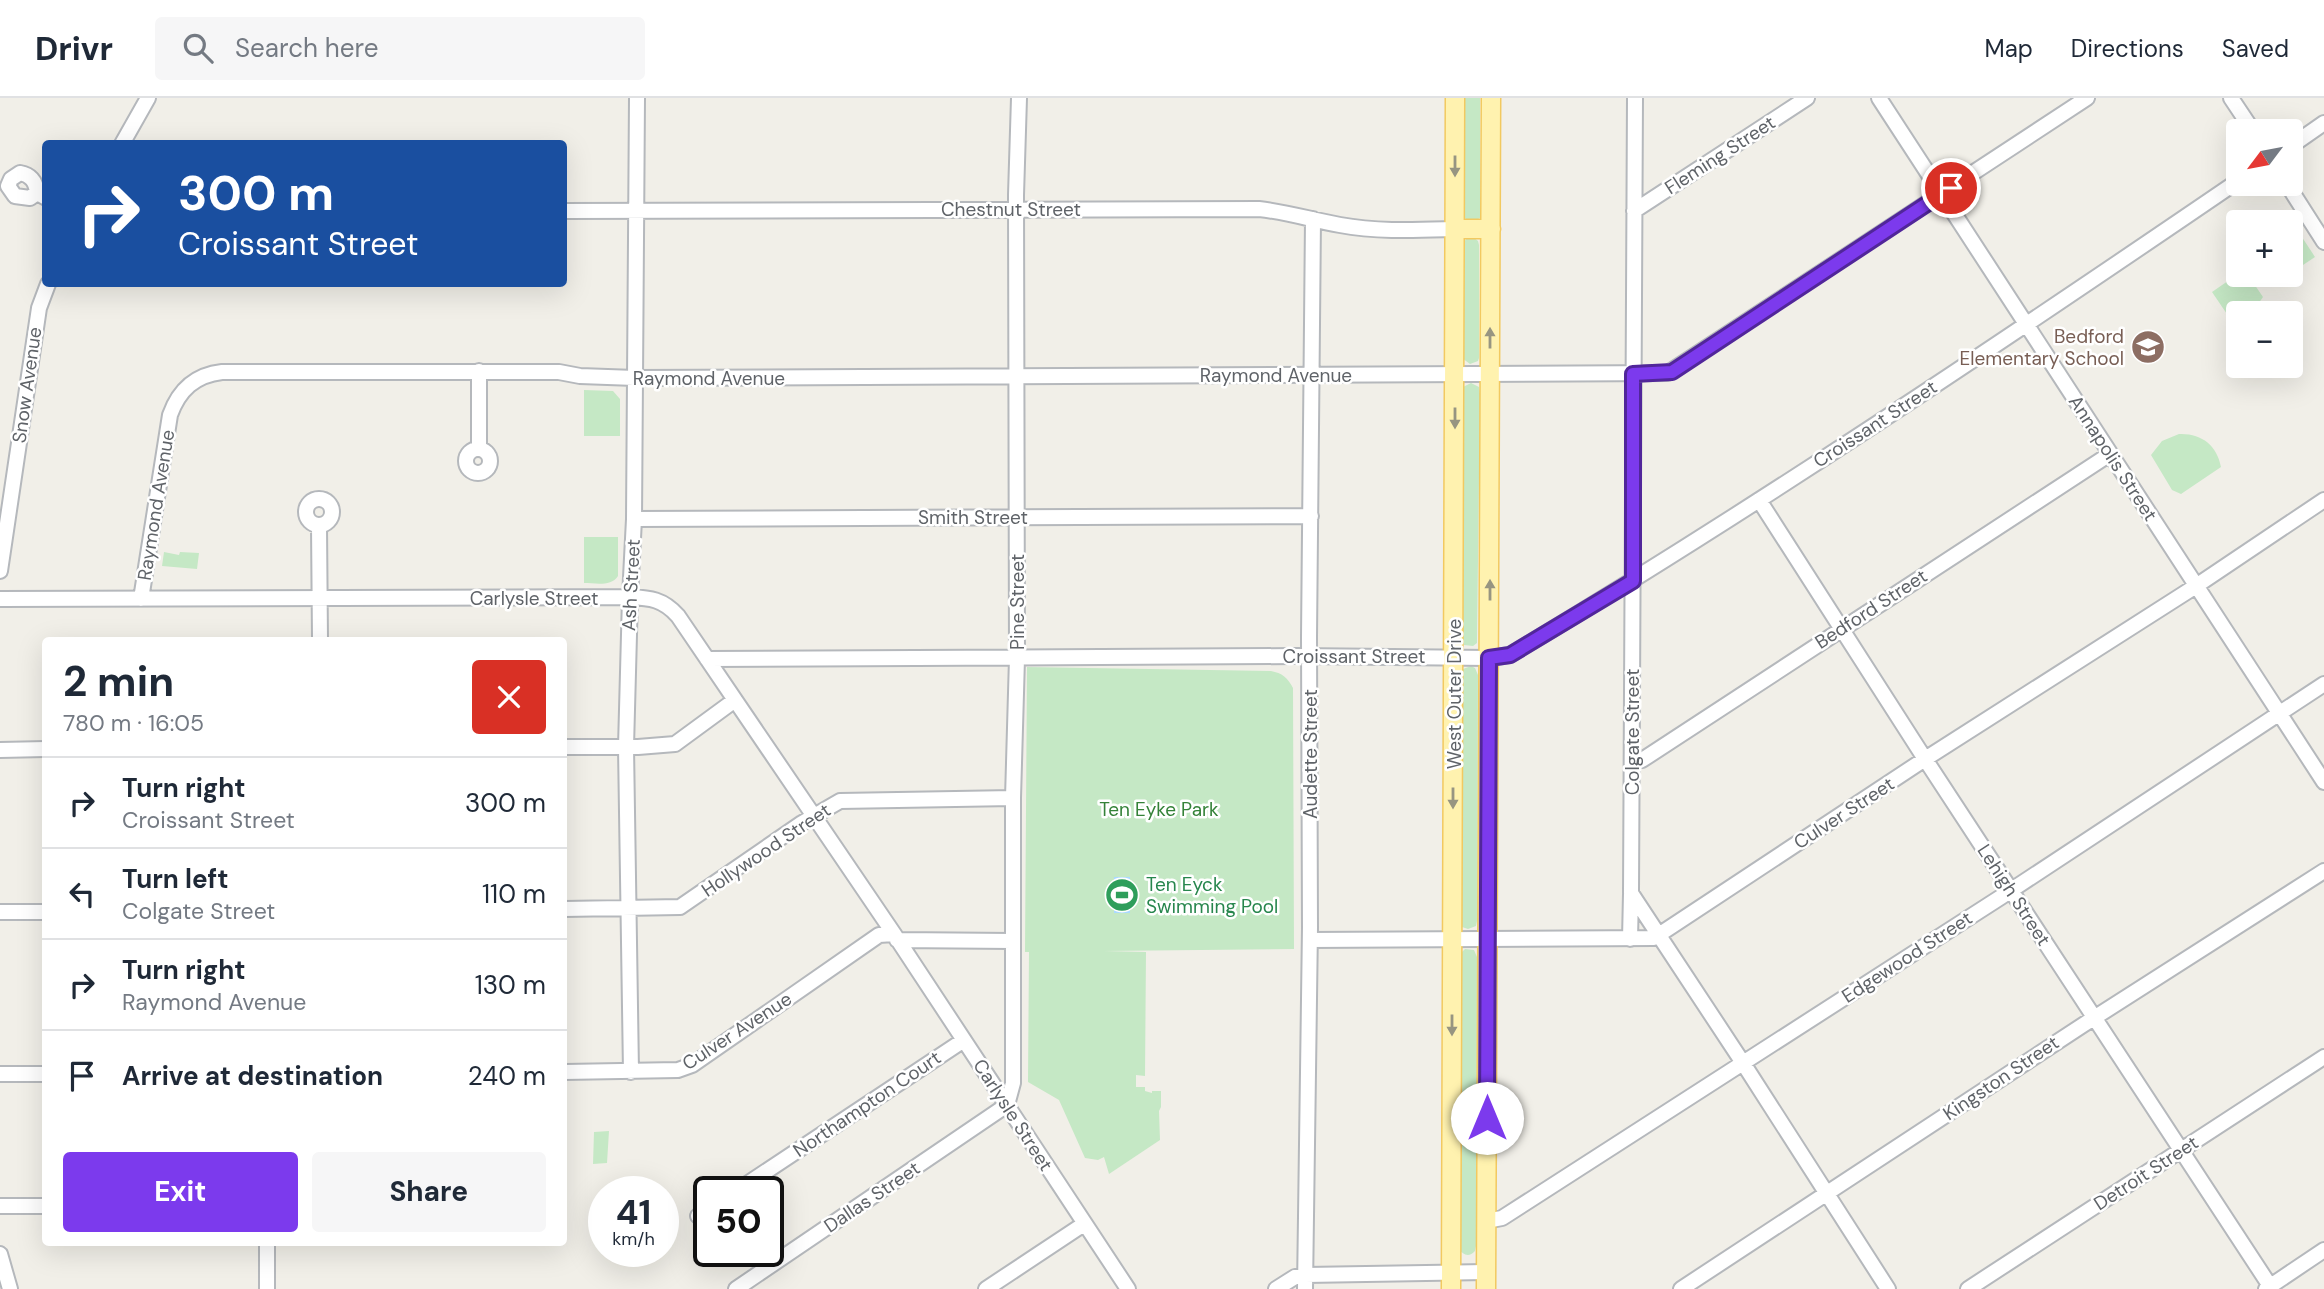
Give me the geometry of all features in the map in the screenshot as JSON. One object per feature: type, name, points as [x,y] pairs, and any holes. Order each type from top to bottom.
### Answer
[{"type":"main road","name":"West Outer Drive","points":[[1451,1282],[1455,98]]},
{"type":"main road","name":"West Outer Drive","points":[[1486,1281],[1491,98]]},
{"type":"main road","points":[[1455,229],[1491,229]]},
{"type":"street","points":[[124,140],[148,98]]},
{"type":"street","name":"Ash Street","points":[[631,1072],[626,747],[635,519],[637,98]]},
{"type":"street","name":"Pine Street","points":[[1007,1105],[1013,1083],[1019,98]]},
{"type":"street","name":"Colgate Street","points":[[1630,939],[1634,98]]},
{"type":"street","name":"Fleming Street","points":[[1634,211],[1807,98]]},
{"type":"street","name":"Annapolis Street","points":[[1878,98],[2324,782]]},
{"type":"street","points":[[1633,374],[1672,372],[2087,98]]},
{"type":"street","points":[[2231,98],[2245,119]]},
{"type":"street","points":[[2303,138],[2324,123]]},
{"type":"street","name":"Croissant Street","points":[[707,659],[1310,656],[1489,658],[1510,655],[1633,581],[2027,326],[2226,189]]},
{"type":"street","points":[[2295,196],[2324,242]]},
{"type":"street","name":"Chestnut Street","points":[[567,211],[1259,209],[1369,229],[1455,229]]},
{"type":"street","name":"Audette Street","points":[[1306,1282],[1313,219]]},
{"type":"street","name":"Snow Avenue","points":[[0,571],[39,308],[47,287]]},
{"type":"street","points":[[479,371],[479,442]]},
{"type":"street","name":"Raymond Avenue","points":[[141,598],[170,415],[179,395],[192,382],[206,375],[222,372],[559,372],[580,376],[635,378],[1633,374]]},
{"type":"street","name":"Bedford Street","points":[[1632,761],[1642,760],[2110,454]]},
{"type":"street","name":"Lehigh Street","points":[[1759,500],[2269,1288]]},
{"type":"street","name":"Culver Street","points":[[1310,940],[1654,939],[2324,500]]},
{"type":"street","name":"Smith Street","points":[[635,519],[1311,516]]},
{"type":"street","points":[[319,526],[320,637]]},
{"type":"street","name":"Carlysle Street","points":[[0,599],[630,597],[652,598],[670,607],[895,937],[1128,1289]]},
{"type":"street","name":"Edgewood Street","points":[[1486,1221],[1502,1217],[1743,1063],[2324,684]]},
{"type":"street","points":[[567,747],[675,744],[735,700]]},
{"type":"street","points":[[0,750],[42,749]]},
{"type":"street","name":"Hollywood Street","points":[[567,909],[680,907],[813,817],[835,803],[848,799],[1013,798]]},
{"type":"street","name":"Kingston Street","points":[[1681,1289],[2095,1017],[2324,871]]},
{"type":"street","points":[[1631,893],[1888,1289]]},
{"type":"street","points":[[0,912],[42,912]]},
{"type":"street","name":"Culver Avenue","points":[[567,1072],[678,1070],[692,1065],[879,935],[1013,941]]},
{"type":"street","name":"Northampton Court","points":[[759,1176],[964,1040]]},
{"type":"street","name":"Detroit Street","points":[[1968,1289],[2324,1057]]},
{"type":"street","points":[[0,1074],[42,1074]]},
{"type":"street","name":"Dallas Street","points":[[736,1289],[1007,1105]]},
{"type":"street","points":[[0,1206],[42,1206]]},
{"type":"street","points":[[986,1289],[1084,1224]]},
{"type":"street","points":[[267,1246],[267,1289]]},
{"type":"street","points":[[2269,1288],[2324,1250]]},
{"type":"street","points":[[0,1254],[10,1289]]},
{"type":"street","points":[[1276,1289],[1294,1277],[1306,1282],[1486,1281]]},
{"type":"green space","points":[[1463,98],[1480,98],[1480,218],[1473,222],[1464,218],[1463,213]]},
{"type":"green space","points":[[1473,237],[1479,245],[1479,358],[1470,364],[1462,358],[1463,243],[1467,238]]},
{"type":"green space","points":[[2303,239],[2315,257],[2303,265]]},
{"type":"green space","points":[[2226,282],[2226,287],[2256,287],[2263,297],[2260,301],[2226,301],[2226,313],[2212,292]]},
{"type":"green space","points":[[1471,383],[1479,387],[1480,394],[1477,643],[1473,646],[1464,645],[1461,639],[1463,387]]},
{"type":"green space","points":[[584,390],[613,391],[620,399],[620,436],[584,436]]},
{"type":"green space","points":[[2179,434],[2201,438],[2207,442],[2216,452],[2221,467],[2181,494],[2172,490],[2151,455],[2162,441]]},
{"type":"green space","points":[[584,537],[618,537],[618,576],[611,582],[584,583]]},
{"type":"green space","points":[[164,552],[179,555],[180,552],[199,553],[197,569],[162,566]]},
{"type":"green space","points":[[1471,666],[1478,675],[1477,921],[1476,926],[1468,929],[1460,923],[1461,673],[1463,669]]},
{"type":"green space","name":"Ten Eyke Park","points":[[1027,667],[1271,671],[1284,677],[1293,688],[1294,949],[1104,951],[1146,952],[1145,1076],[1136,1075],[1136,1087],[1145,1087],[1145,1091],[1152,1093],[1161,1091],[1160,1140],[1109,1174],[1104,1157],[1098,1160],[1085,1158],[1059,1100],[1028,1082],[1029,952],[1025,952]]},
{"type":"green space","points":[[1465,949],[1474,950],[1477,957],[1476,1246],[1475,1251],[1468,1255],[1459,1249],[1460,958]]},
{"type":"green space","points":[[609,1131],[607,1163],[593,1164],[594,1132]]},
{"type":"water","name":"Ten Eyck Swimming Pool","points":[[1114,877],[1130,877],[1130,913],[1114,913]]},
{"type":"place","name":"Bedford Elementary School","points":[[2148,347]]},
{"type":"place","name":"Ten Eyck Swimming Pool","points":[[1122,895]]},
{"type":"route","points":[[1487,1118],[1489,658],[1510,655],[1633,581],[1633,374],[1672,372],[1951,188]]}]
